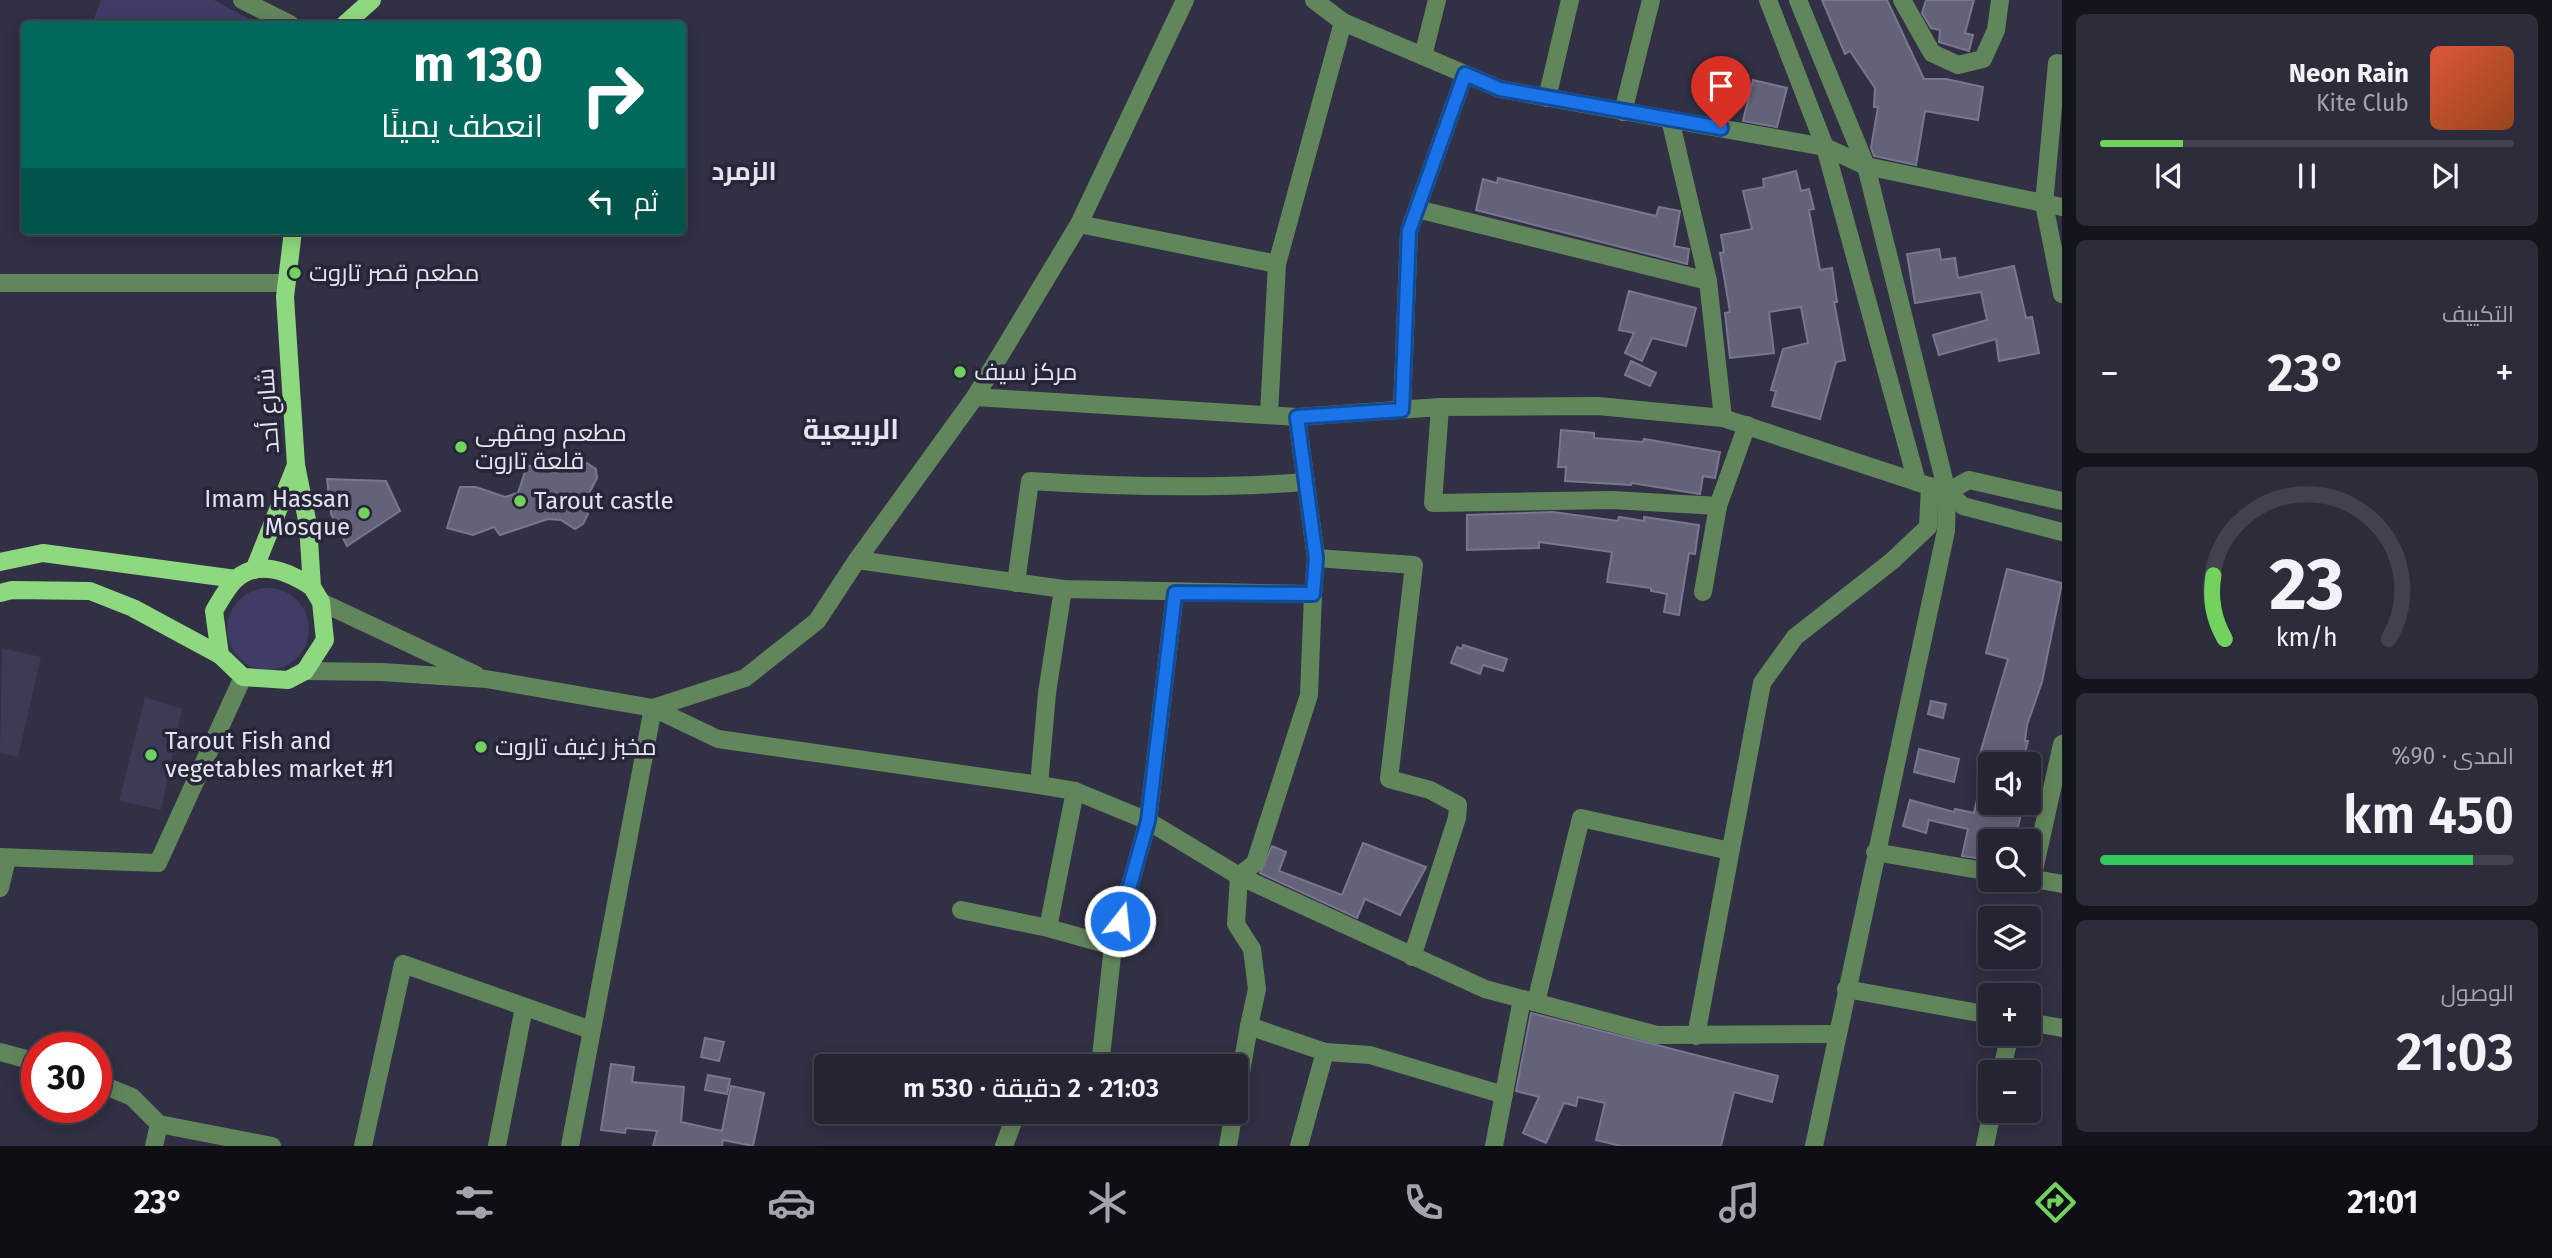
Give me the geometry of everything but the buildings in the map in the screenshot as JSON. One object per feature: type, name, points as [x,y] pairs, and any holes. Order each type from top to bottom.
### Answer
[{"type":"main road","points":[[348,21],[372,0]]},
{"type":"main road","name":"شارع أحد","points":[[292,235],[286,283],[296,465],[325,640],[304,671]]},
{"type":"main road","points":[[254,570],[271,521],[296,465]]},
{"type":"main road","points":[[0,562],[43,553],[236,579]]},
{"type":"main road","points":[[220,655],[214,611],[236,579],[254,570],[285,570],[317,595]]},
{"type":"main road","points":[[0,593],[90,591],[133,608],[220,655],[243,677],[288,680],[304,671]]},
{"type":"street","points":[[653,708],[745,678],[817,621],[857,560],[975,397],[1080,224],[1185,0]]},
{"type":"street","points":[[1314,0],[1343,22],[1500,89],[1825,147],[1866,166],[2053,205]]},
{"type":"street","points":[[1423,56],[1437,0]]},
{"type":"street","points":[[1547,98],[1570,0]]},
{"type":"street","points":[[1623,111],[1651,0]]},
{"type":"street","points":[[1768,0],[1825,147],[1946,531],[1814,1146]]},
{"type":"street","points":[[1696,1036],[1762,684],[1795,637],[1892,561],[1928,527],[1931,487],[1866,166],[1798,0]]},
{"type":"street","points":[[1902,0],[1933,53],[1958,65],[1983,59],[1996,30],[2000,0]]},
{"type":"street","points":[[247,1],[284,21]]},
{"type":"street","points":[[1269,414],[1277,264],[1343,22]]},
{"type":"street","points":[[2060,59],[2053,205],[2062,293]]},
{"type":"street","points":[[1402,410],[1409,231],[1465,74]]},
{"type":"street","points":[[1670,119],[1708,281],[1723,418]]},
{"type":"street","points":[[1417,209],[1708,281]]},
{"type":"street","points":[[1080,224],[1277,264]]},
{"type":"street","points":[[0,283],[286,283]]},
{"type":"street","points":[[975,397],[1297,417],[1440,407],[1598,406],[1723,418],[1931,487],[1963,506],[2062,532]]},
{"type":"street","points":[[1440,407],[1433,503],[1612,500],[1718,506]]},
{"type":"street","points":[[1244,1054],[1257,989],[1252,949],[1236,924],[1239,876],[1255,863],[1309,695],[1316,558],[1297,417]]},
{"type":"street","points":[[1703,592],[1718,506],[1747,425]]},
{"type":"street","points":[[1931,487],[1969,480],[2062,501]]},
{"type":"street","points":[[1016,583],[1030,481],[1128,488],[1235,487],[1306,482]]},
{"type":"street","points":[[1316,558],[1414,565],[1389,779],[1430,790],[1458,805],[1457,818],[1412,957]]},
{"type":"street","points":[[857,560],[1063,589],[1313,594]]},
{"type":"street","points":[[1039,786],[1047,692],[1063,589]]},
{"type":"street","points":[[1101,1054],[1113,946],[1148,821],[1175,593]]},
{"type":"street","points":[[317,595],[486,679]]},
{"type":"street","points":[[304,671],[382,672],[486,679],[653,708],[718,739],[1075,791],[1148,821],[1239,876],[1485,989],[1657,1035],[1837,1034]]},
{"type":"street","points":[[0,888],[4,858],[158,863],[243,677]]},
{"type":"street","points":[[570,1146],[653,708]]},
{"type":"street","points":[[2041,833],[2062,744]]},
{"type":"street","points":[[1048,928],[1075,791]]},
{"type":"street","points":[[1494,1146],[1504,1095],[1581,818],[1730,851]]},
{"type":"street","points":[[1875,852],[1978,870]]},
{"type":"street","points":[[2041,881],[2062,884]]},
{"type":"street","points":[[961,910],[1048,928],[1113,946]]},
{"type":"street","points":[[363,1146],[403,964],[591,1030]]},
{"type":"street","points":[[1846,989],[1978,1013]]},
{"type":"street","points":[[497,1146],[524,1007]]},
{"type":"street","points":[[2041,1024],[2062,1028]]},
{"type":"street","points":[[1249,1026],[1325,1052],[1370,1055],[1504,1095]]},
{"type":"street","points":[[0,1052],[21,1058]]},
{"type":"street","points":[[1299,1146],[1325,1052]]},
{"type":"street","points":[[112,1089],[132,1097],[159,1124],[272,1146]]},
{"type":"street","points":[[1985,1146],[1990,1123]]},
{"type":"street","points":[[153,1146],[159,1124]]},
{"type":"street","points":[[1004,1146],[1012,1124]]},
{"type":"street","points":[[1228,1146],[1232,1124]]},
{"type":"shaded area","points":[[101,0],[214,0],[252,21],[93,21]]},
{"type":"shaded area","points":[[268,588],[284,591],[297,600],[306,613],[309,629],[306,645],[297,658],[284,667],[268,670],[252,667],[239,658],[230,645],[227,629],[230,613],[239,600],[252,591]]},
{"type":"shaded area","points":[[2,648],[41,657],[18,757],[0,753]]},
{"type":"shaded area","name":"Tarout Fish and vegetables market #1","points":[[145,697],[182,709],[161,810],[119,801]]},
{"type":"place","name":"مطعم قصر تاروت","points":[[295,273]]},
{"type":"place","name":"مركز سيف","points":[[960,372]]},
{"type":"place","name":"مطعم ومقهى قلعة تاروت","points":[[461,447]]},
{"type":"place","name":"Tarout castle","points":[[520,501]]},
{"type":"place","name":"Imam Hassan Mosque","points":[[364,513]]},
{"type":"place","name":"مخبز رغيف تاروت","points":[[481,747]]},
{"type":"place","name":"Tarout Fish and vegetables market #1","points":[[151,755]]},
{"type":"district","name":"الزمرد","points":[[744,171]]},
{"type":"district","name":"الربيعية","points":[[851,429]]},
{"type":"route","points":[[1120,921],[1148,821],[1175,593],[1313,594],[1316,558],[1297,417],[1402,410],[1409,231],[1465,74],[1500,89],[1721,128]]}]
